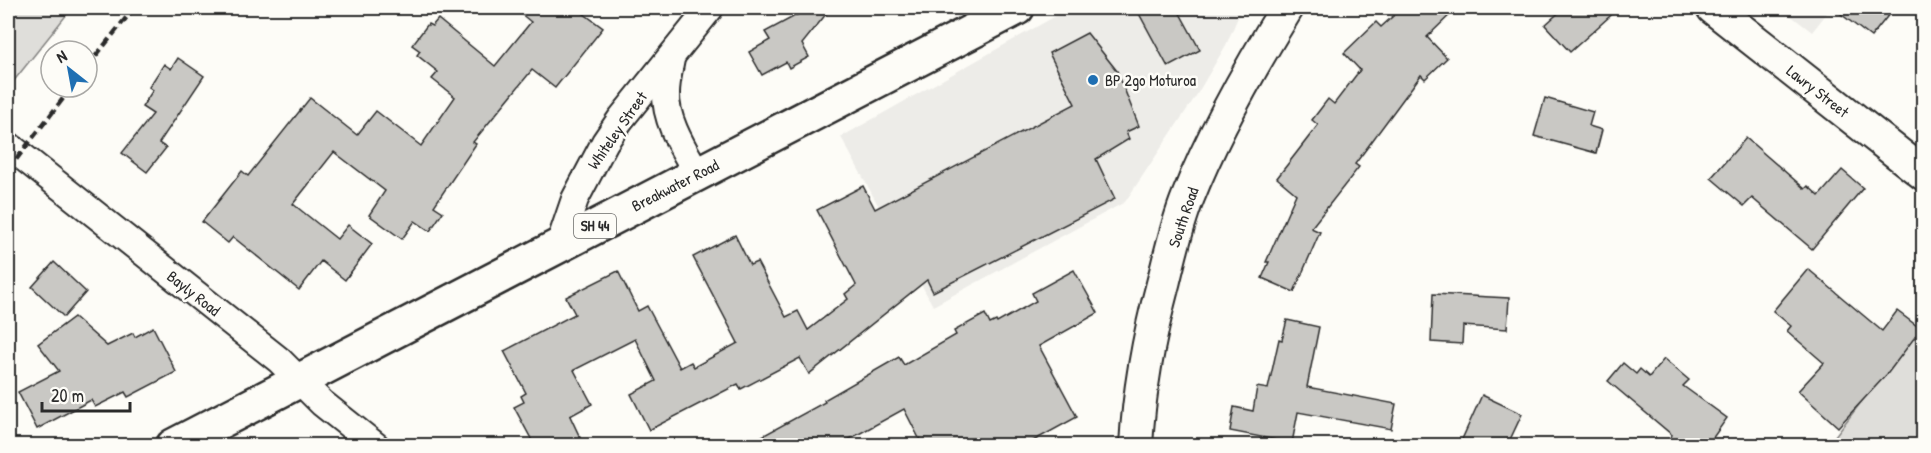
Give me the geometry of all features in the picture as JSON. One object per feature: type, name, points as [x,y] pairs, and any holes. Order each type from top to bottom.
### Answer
[{"type":"highway","name":"Breakwater Road","points":[[173,446],[560,243],[1017,8]]},
{"type":"street","name":"Whiteley Street","points":[[560,243],[575,200],[605,142],[710,8]]},
{"type":"street","name":"South Road","points":[[1136,446],[1143,368],[1174,240],[1187,198],[1225,117],[1287,8]]},
{"type":"street","name":"Lawry Street","points":[[1713,8],[1923,174]]},
{"type":"street","name":"Whiteley Street","points":[[672,56],[666,94],[668,110],[684,150],[697,173]]},
{"type":"street","name":"Bayly Road","points":[[8,145],[279,360],[322,403],[376,446]]},
{"type":"shaded area","points":[[8,8],[72,8],[47,39],[39,39],[39,49],[8,88]]},
{"type":"shaded area","points":[[1070,8],[1242,8],[1226,45],[1196,96],[1125,202],[933,306],[841,137]]},
{"type":"shaded area","points":[[1781,8],[1831,8],[1812,32]]},
{"type":"shaded area","points":[[1923,322],[1923,445],[1828,445]]},
{"type":"building","points":[[514,8],[576,8],[603,28],[555,88],[532,70],[473,142],[476,144],[434,206],[443,212],[430,231],[415,221],[402,239],[369,215],[385,191],[334,152],[293,204],[337,239],[348,225],[372,244],[345,280],[321,261],[299,290],[233,237],[228,243],[202,222],[242,171],[248,176],[310,98],[357,135],[376,111],[421,146],[455,97],[432,79],[438,72],[417,55],[420,51],[412,45],[428,24],[432,26],[438,19],[495,66],[531,22]]},
{"type":"building","points":[[810,8],[831,8],[802,44],[809,57],[789,68],[786,62],[762,75],[749,52],[770,40],[765,32]]},
{"type":"building","points":[[1136,8],[1177,8],[1200,50],[1168,67]]},
{"type":"building","points":[[1402,8],[1457,8],[1427,37],[1447,58],[1425,79],[1421,75],[1355,164],[1359,167],[1311,228],[1320,232],[1294,292],[1262,278],[1269,262],[1266,262],[1296,194],[1277,178],[1318,125],[1312,120],[1328,99],[1334,104],[1360,70],[1344,53],[1376,22],[1381,27]]},
{"type":"building","points":[[1564,8],[1619,8],[1570,52],[1545,25]]},
{"type":"building","points":[[1833,8],[1894,8],[1871,37]]},
{"type":"building","points":[[1087,33],[1117,71],[1139,126],[1126,132],[1129,139],[1096,159],[1115,199],[933,292],[927,280],[809,374],[800,358],[741,389],[738,384],[649,430],[631,394],[656,381],[635,339],[574,370],[592,404],[570,416],[584,446],[535,446],[514,407],[524,402],[521,396],[526,393],[504,351],[575,314],[566,297],[618,271],[638,311],[647,306],[680,368],[691,362],[694,367],[738,343],[693,257],[735,235],[750,265],[757,262],[786,317],[798,311],[808,330],[848,299],[845,294],[856,285],[817,210],[863,186],[875,209],[1075,104],[1049,53]]},
{"type":"building","points":[[178,58],[204,76],[159,143],[166,148],[147,172],[122,153],[153,114],[142,107],[153,90],[149,87],[164,64],[171,69]]},
{"type":"building","points":[[1545,98],[1593,112],[1589,126],[1602,130],[1596,153],[1534,136]]},
{"type":"building","points":[[1746,138],[1805,189],[1808,186],[1819,196],[1842,170],[1863,188],[1812,249],[1752,198],[1744,206],[1711,178]]},
{"type":"building","points":[[54,262],[86,292],[64,317],[32,287]]},
{"type":"building","points":[[1808,269],[1882,331],[1897,311],[1921,329],[1888,373],[1838,427],[1798,391],[1824,363],[1787,331],[1791,326],[1773,311]]},
{"type":"building","points":[[1074,270],[1098,313],[1039,346],[1077,417],[1024,446],[923,446],[904,409],[837,446],[744,446],[825,402],[824,400],[899,357],[904,365],[956,335],[954,331],[985,314],[990,324],[996,321],[997,323],[1036,301],[1032,293]]},
{"type":"building","points":[[1433,294],[1509,298],[1507,329],[1463,326],[1462,344],[1431,342]]},
{"type":"building","points":[[74,317],[107,346],[133,333],[135,337],[153,327],[176,372],[128,397],[125,392],[95,407],[91,400],[37,429],[18,392],[59,371],[38,344]]},
{"type":"building","points":[[1287,320],[1319,327],[1307,387],[1396,404],[1391,429],[1298,412],[1292,443],[1230,431],[1234,407],[1253,411],[1257,387],[1268,389],[1279,339],[1282,340]]},
{"type":"building","points":[[1664,359],[1689,380],[1683,386],[1727,418],[1707,446],[1665,446],[1672,435],[1608,381],[1623,363],[1636,374],[1640,369],[1649,377]]},
{"type":"building","points":[[1482,395],[1522,414],[1507,446],[1459,446]]},
{"type":"railway","points":[[99,52],[134,8]]},
{"type":"railway","points":[[8,170],[63,99]]},
{"type":"place","name":"BP 2go Moturoa","points":[[1093,80]]}]
